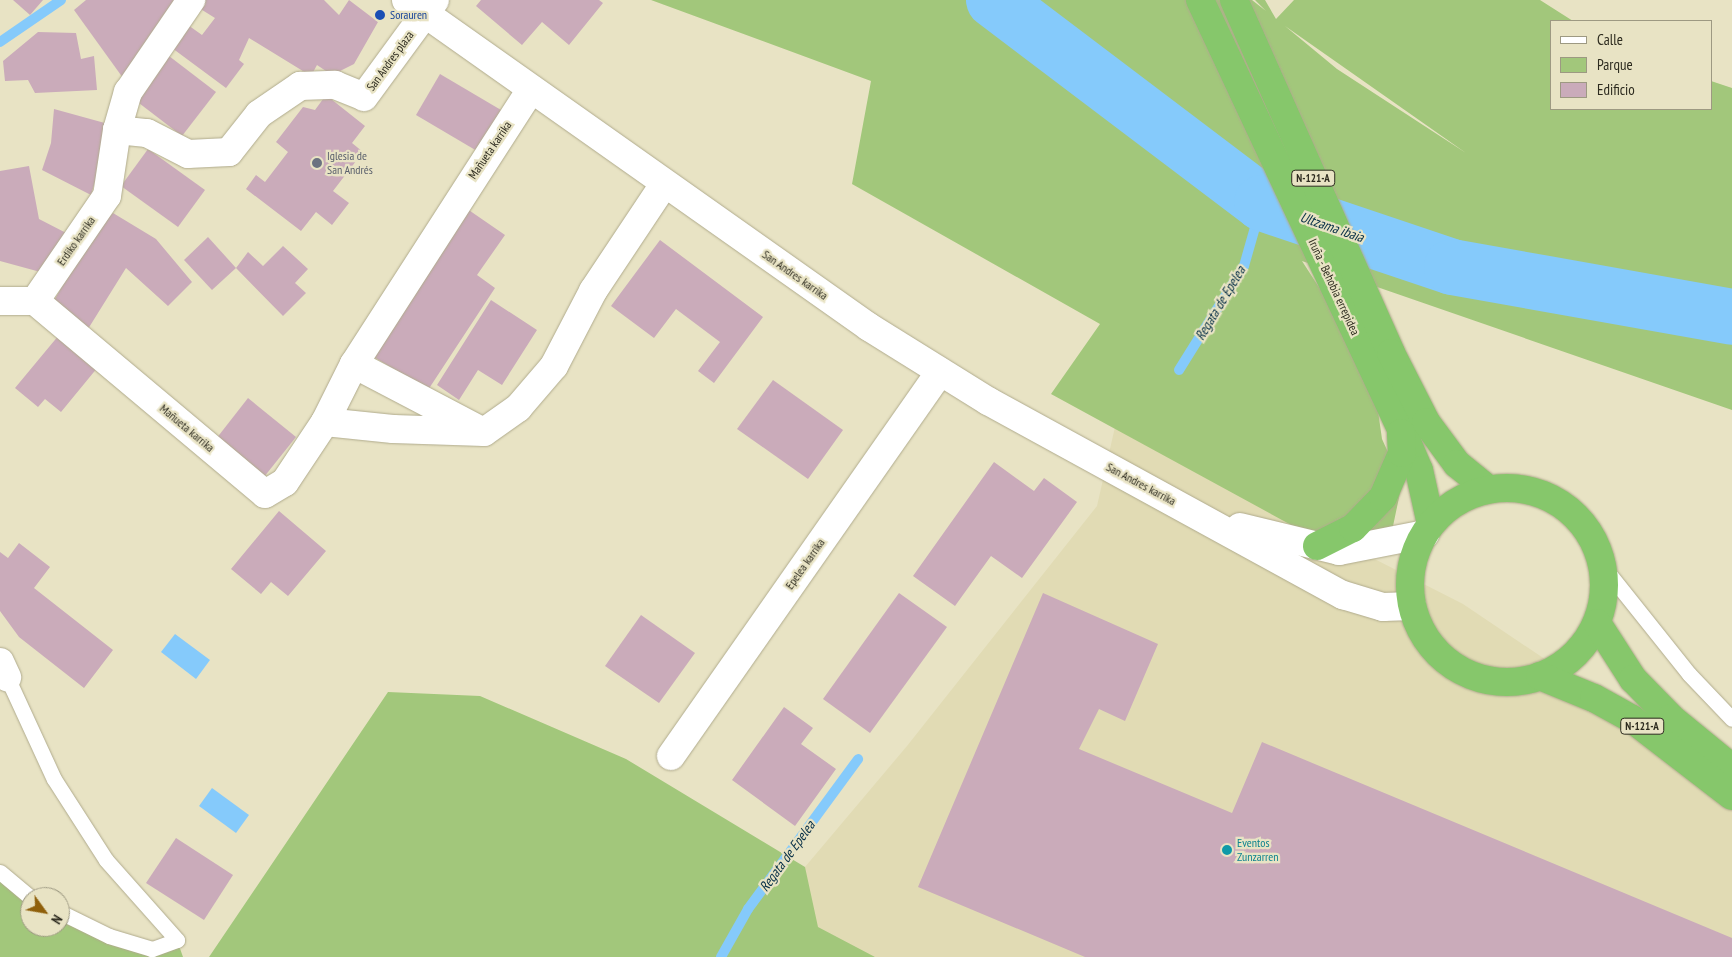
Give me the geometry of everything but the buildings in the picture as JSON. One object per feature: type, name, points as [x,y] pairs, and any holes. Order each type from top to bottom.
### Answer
[{"type":"highway","name":"Iruña - Behobia errepidea","points":[[1200,0],[1210,26],[1382,361],[1457,464],[1488,489]]},
{"type":"highway","name":"Iruña - Behobia errepidea","points":[[1234,2],[1382,361],[1401,434],[1419,470],[1428,529]]},
{"type":"highway","points":[[1317,546],[1353,528],[1383,497],[1402,453],[1401,434]]},
{"type":"highway","points":[[1509,487],[1551,498],[1585,526],[1602,565],[1603,597],[1597,623],[1580,648],[1562,665],[1540,676],[1513,682],[1486,680],[1460,670],[1438,654],[1422,632],[1412,606],[1410,581],[1414,557],[1428,529],[1447,508],[1488,489],[1509,487]]},
{"type":"highway","name":"N-121-A","points":[[1597,623],[1633,679],[1670,718],[1732,768]]},
{"type":"highway","name":"N-121-A","points":[[1540,676],[1594,698],[1632,718],[1732,796]]},
{"type":"street","name":"Erdiko karrika","points":[[11,306],[107,196],[117,130],[128,92],[191,0]]},
{"type":"street","name":"San Andres plaza","points":[[117,130],[147,132],[188,154],[229,152],[259,114],[300,86],[335,85],[364,97],[422,4]]},
{"type":"street","name":"San Andres karrika","points":[[422,4],[531,89],[869,327],[988,402],[1204,518]]},
{"type":"street","name":"Mañueta karrika","points":[[11,306],[265,494],[285,482],[325,422],[354,364],[531,89]]},
{"type":"street","points":[[325,422],[393,430],[484,432],[518,408],[554,366],[592,291],[664,184]]},
{"type":"street","points":[[354,364],[434,409],[484,432]]},
{"type":"street","name":"Epelea karrika","points":[[671,756],[940,372]]},
{"type":"street","points":[[1204,518],[1339,551],[1428,529]]},
{"type":"street","points":[[1204,518],[1343,595],[1383,607],[1412,606]]},
{"type":"lane","points":[[1602,565],[1689,674],[1732,719]]},
{"type":"lane","points":[[3,670],[54,780],[106,860],[177,940],[152,950],[109,936],[70,917]]},
{"type":"lane","points":[[0,872],[20,889]]},
{"type":"shaded area","points":[[1115,427],[1463,604],[1732,785],[1732,957],[765,957],[751,948],[805,867],[907,746],[1097,506]]},
{"type":"green space","points":[[651,0],[1252,0],[1266,11],[1255,0],[1265,0],[1276,19],[1294,0],[1540,0],[1571,20],[1550,20],[1550,110],[1712,110],[1712,81],[1732,88],[1732,410],[1302,261],[1372,369],[1382,439],[1402,483],[1392,531],[1339,551],[1051,394],[1100,324],[852,184],[871,81]],"holes":[[[1285,26],[1466,153],[1337,69]]]},
{"type":"green space","points":[[388,692],[480,696],[626,759],[805,867],[818,927],[875,957],[209,957]]},
{"type":"green space","points":[[0,872],[20,889],[20,937],[70,937],[70,916],[152,949],[177,940],[183,957],[0,957]]},
{"type":"water","points":[[175,634],[210,660],[196,679],[161,652]]},
{"type":"water","points":[[212,788],[249,815],[236,833],[199,806]]},
{"type":"waterway","points":[[0,42],[61,0]]},
{"type":"waterway","name":"Ultzama ibaia","points":[[994,0],[1262,203],[1452,267],[1732,317]]},
{"type":"waterway","name":"Regata de Epelea","points":[[1179,370],[1244,266],[1262,203]]},
{"type":"waterway","name":"Regata de Epelea","points":[[721,957],[748,909],[858,759]]},
{"type":"place","name":"Sorauren","points":[[380,15]]},
{"type":"place","name":"Iglesia de San Andrés","points":[[317,163]]},
{"type":"place","name":"Eventos Zunzarren","points":[[1227,850]]}]
